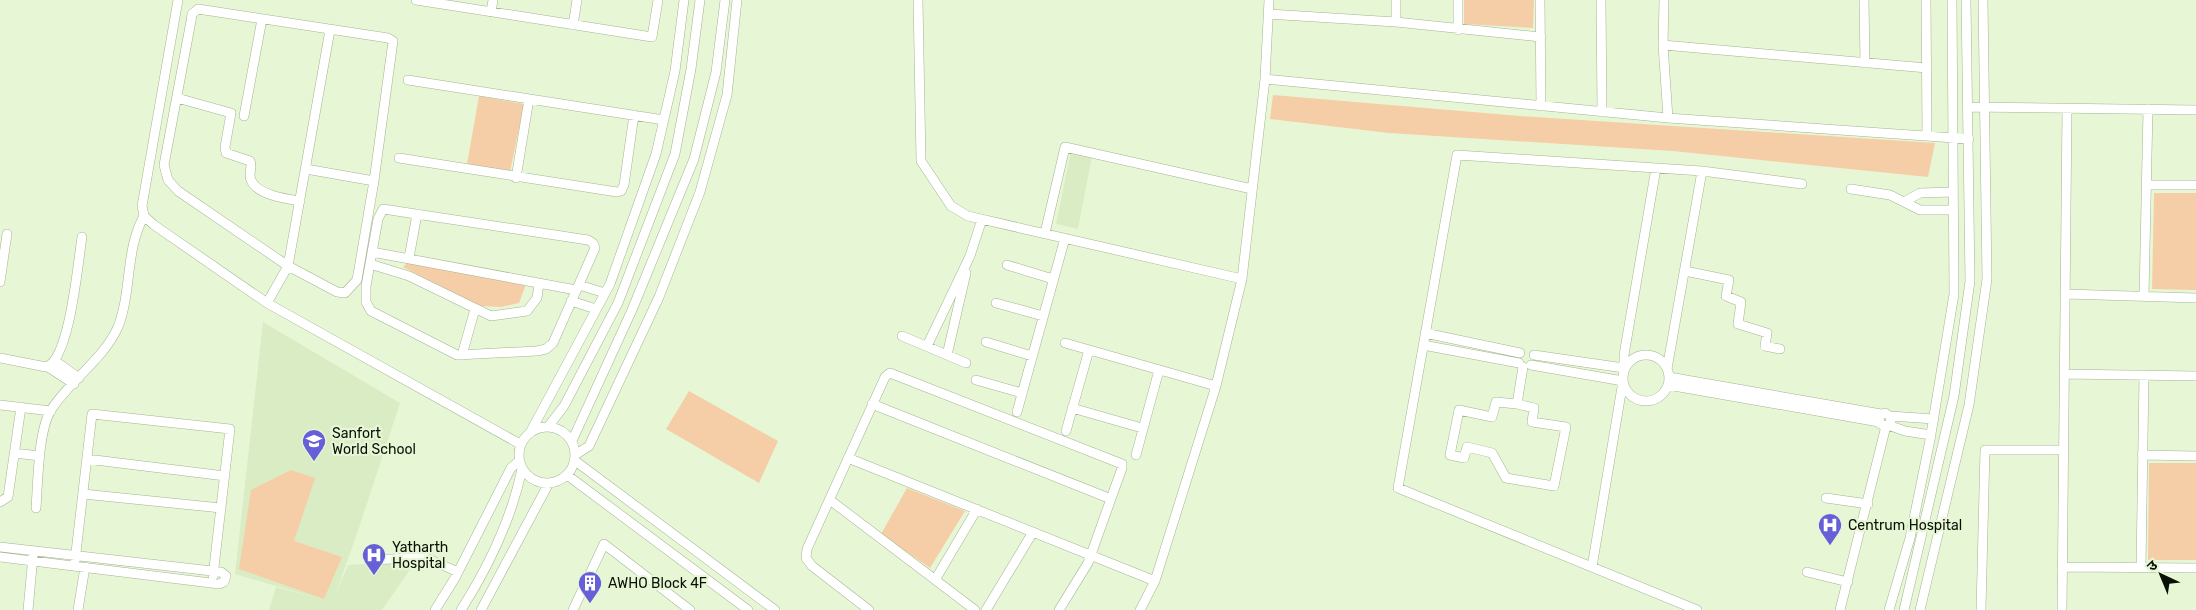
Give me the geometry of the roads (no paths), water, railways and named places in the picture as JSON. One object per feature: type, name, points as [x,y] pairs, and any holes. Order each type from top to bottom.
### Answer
[{"type":"street","points":[[36,508],[42,440],[51,411],[106,348],[122,316],[134,241],[144,216],[142,206],[178,0]]},
{"type":"street","points":[[416,0],[652,37],[658,0]]},
{"type":"street","points":[[491,12],[493,0]]},
{"type":"street","points":[[573,25],[577,0]]},
{"type":"street","points":[[460,610],[496,551],[513,507],[521,465],[520,444],[531,431],[605,293],[656,154],[675,71],[684,0]]},
{"type":"street","points":[[548,427],[564,406],[618,303],[675,154],[691,69],[700,0]]},
{"type":"street","points":[[725,0],[716,72],[694,159],[632,310],[572,441],[575,457],[775,610]]},
{"type":"street","points":[[521,465],[529,477],[539,482],[549,483],[567,475],[575,457],[589,446],[659,298],[700,192],[727,95],[737,0]]},
{"type":"street","points":[[918,0],[921,161],[951,206],[968,216],[1242,279]]},
{"type":"street","points":[[1140,610],[1155,581],[1216,386],[1242,279],[1265,79],[1269,0]]},
{"type":"street","points":[[1396,0],[1396,22]]},
{"type":"street","points":[[1458,0],[1458,30]]},
{"type":"street","points":[[1540,0],[1541,106]]},
{"type":"street","points":[[1601,0],[1602,112]]},
{"type":"street","points":[[1664,0],[1663,45],[1668,118]]},
{"type":"street","points":[[1864,0],[1865,63]]},
{"type":"street","points":[[1926,0],[1927,136]]},
{"type":"street","points":[[1889,610],[1910,538],[1934,419],[1954,294],[1952,0]]},
{"type":"street","points":[[1904,610],[1954,396],[1970,281],[1966,0]]},
{"type":"street","points":[[1920,610],[1969,405],[1987,279],[1983,0]]},
{"type":"street","points":[[203,9],[262,20],[388,38],[394,44],[374,181],[356,280],[345,293],[337,292],[288,266],[178,191],[168,180],[164,165],[191,21],[195,11],[203,9]]},
{"type":"street","points":[[1268,14],[1396,22],[1458,30],[1540,37]]},
{"type":"street","points":[[244,116],[262,20]]},
{"type":"street","points":[[267,304],[288,266],[330,30]]},
{"type":"street","points":[[1663,45],[1927,68]]},
{"type":"street","points":[[1265,79],[1668,118],[1969,139]]},
{"type":"street","points":[[408,80],[664,120]]},
{"type":"street","points":[[177,98],[231,113],[225,147],[226,153],[250,161],[250,178],[256,187],[275,196],[300,201]]},
{"type":"street","points":[[516,178],[529,99]]},
{"type":"street","points":[[1968,107],[2196,110]]},
{"type":"street","points":[[2062,610],[2067,109]]},
{"type":"street","points":[[2144,296],[2148,109]]},
{"type":"street","points":[[399,158],[516,178],[617,192],[624,185],[634,115]]},
{"type":"street","points":[[1045,233],[1065,147],[1252,189]]},
{"type":"street","points":[[1697,610],[1398,488],[1457,155],[1702,170],[1802,184]]},
{"type":"street","points":[[1592,567],[1656,168]]},
{"type":"street","points":[[306,169],[374,181]]},
{"type":"street","points":[[1623,381],[1630,396],[1643,402],[1658,398],[1668,377],[1702,170]]},
{"type":"street","points":[[2146,185],[2196,186]]},
{"type":"street","points":[[1851,189],[1890,195],[1920,210],[1953,210]]},
{"type":"street","points":[[1904,202],[1920,193],[1953,192]]},
{"type":"street","points":[[383,209],[588,240],[593,243],[594,248],[553,343],[546,349],[462,355],[457,355],[372,311],[366,302],[372,252],[378,219],[383,209]]},
{"type":"street","points":[[408,258],[417,214]]},
{"type":"street","points":[[144,216],[154,225],[267,304],[520,444]]},
{"type":"street","points":[[947,355],[970,256],[982,219]]},
{"type":"street","points":[[0,282],[6,234]]},
{"type":"street","points":[[52,364],[65,340],[82,237]]},
{"type":"street","points":[[1017,412],[1065,238]]},
{"type":"street","points":[[372,252],[539,283],[577,287],[605,293]]},
{"type":"street","points":[[927,346],[970,256]]},
{"type":"street","points":[[370,264],[409,276],[491,316],[527,312],[537,298],[539,283]]},
{"type":"street","points":[[1007,266],[1054,279]]},
{"type":"street","points":[[1685,270],[1729,280],[1726,296],[1742,302],[1738,324],[1767,333],[1765,346],[1780,349]]},
{"type":"street","points":[[2066,294],[2196,298]]},
{"type":"street","points":[[571,301],[596,309]]},
{"type":"street","points":[[996,304],[1043,316]]},
{"type":"street","points":[[462,355],[475,309]]},
{"type":"street","points":[[1425,333],[1520,353],[1527,350],[1534,355],[1624,368]]},
{"type":"street","points":[[902,336],[966,363]]},
{"type":"street","points":[[986,342],[1032,356]]},
{"type":"street","points":[[1065,344],[1216,386]]},
{"type":"street","points":[[1423,345],[1524,365],[1623,381]]},
{"type":"street","points":[[1066,431],[1089,350]]},
{"type":"street","points":[[1517,404],[1524,365],[1520,353]]},
{"type":"street","points":[[1524,365],[1534,361],[1534,355]]},
{"type":"street","points":[[1624,368],[1634,358],[1649,355],[1657,358],[1668,377],[1885,421],[1934,419]]},
{"type":"street","points":[[0,358],[52,364],[76,381]]},
{"type":"street","points":[[1136,455],[1159,370]]},
{"type":"street","points":[[869,610],[812,566],[806,558],[807,549],[872,404],[885,377],[890,373],[1119,461],[1122,468],[1091,555],[1059,610]]},
{"type":"street","points":[[2064,374],[2196,376]]},
{"type":"street","points":[[2141,568],[2144,375]]},
{"type":"street","points":[[976,380],[1022,393]]},
{"type":"street","points":[[1496,402],[1517,404],[1534,408],[1532,422],[1566,428],[1554,486],[1506,478],[1492,453],[1467,447],[1464,458],[1450,455],[1459,410],[1492,417],[1496,402]]},
{"type":"street","points":[[0,404],[51,411]]},
{"type":"street","points":[[872,404],[1111,499]]},
{"type":"street","points":[[0,502],[8,497],[21,407]]},
{"type":"street","points":[[1072,408],[1142,428]]},
{"type":"street","points":[[74,566],[92,414],[230,429],[214,572]]},
{"type":"street","points":[[1885,421],[1905,431],[1931,435]]},
{"type":"street","points":[[1840,610],[1868,504],[1885,421]]},
{"type":"street","points":[[531,431],[548,427],[558,429],[572,441]]},
{"type":"street","points":[[1981,610],[1985,450],[2063,450]]},
{"type":"street","points":[[14,453],[40,456]]},
{"type":"street","points":[[2142,455],[2196,456]]},
{"type":"street","points":[[848,458],[1155,581]]},
{"type":"street","points":[[87,459],[225,476]]},
{"type":"street","points":[[435,610],[458,572],[511,468],[521,465]]},
{"type":"street","points":[[567,475],[748,610]]},
{"type":"street","points":[[481,610],[549,483]]},
{"type":"street","points":[[83,494],[221,508]]},
{"type":"street","points":[[1826,498],[1868,504]]},
{"type":"street","points":[[830,500],[975,610]]},
{"type":"street","points":[[935,580],[978,510]]},
{"type":"street","points":[[986,610],[1033,532]]},
{"type":"street","points":[[573,610],[604,544],[690,610]]},
{"type":"street","points":[[0,547],[214,572],[226,576],[223,583],[212,583],[0,557]]},
{"type":"street","points":[[28,610],[34,551]]},
{"type":"street","points":[[375,560],[424,557],[458,572]]},
{"type":"street","points":[[2062,566],[2196,568]]},
{"type":"street","points":[[78,610],[85,568]]},
{"type":"street","points":[[1807,572],[1848,582]]},
{"type":"place","name":"Sanfort World School","points":[[314,462]]},
{"type":"place","name":"Centrum Hospital","points":[[1830,546]]},
{"type":"place","name":"Yatharth Hospital","points":[[374,576]]},
{"type":"place","name":"AWHO Block 4F","points":[[590,604]]}]
